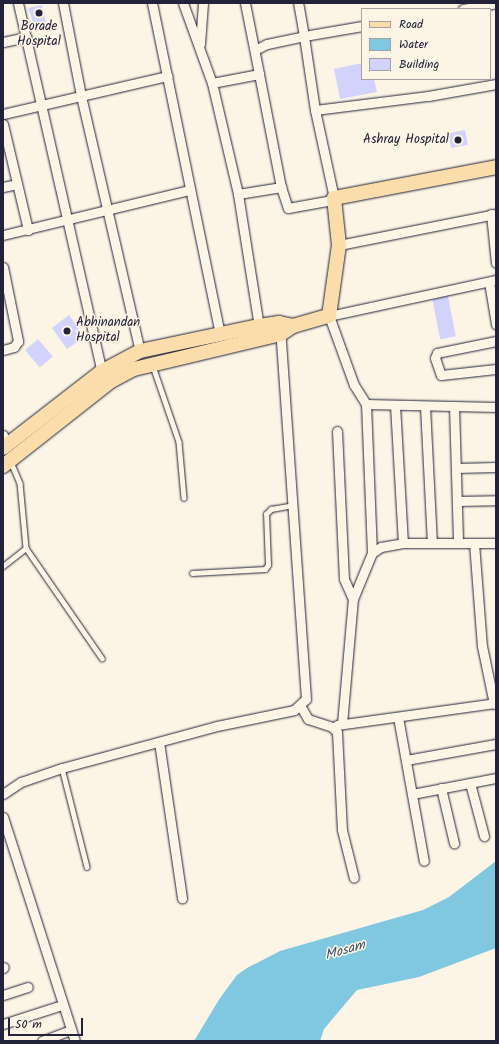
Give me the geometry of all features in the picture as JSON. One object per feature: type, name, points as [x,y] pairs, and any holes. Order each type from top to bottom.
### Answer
[{"type":"main road","points":[[6,463],[104,378],[152,362],[329,316],[339,246],[333,199],[496,166]]},
{"type":"main road","points":[[4,443],[104,378],[140,351],[259,326],[280,328]]},
{"type":"street","points":[[18,3],[104,378]]},
{"type":"street","points":[[63,3],[81,96],[109,210],[140,351]]},
{"type":"street","points":[[152,3],[168,76],[189,190],[220,333]]},
{"type":"street","points":[[183,3],[212,83],[238,194],[259,326]]},
{"type":"street","points":[[200,50],[203,3]]},
{"type":"street","points":[[245,3],[281,187],[288,208],[333,199],[315,110],[298,3]]},
{"type":"street","points":[[468,8],[496,3]]},
{"type":"street","points":[[255,50],[268,44],[361,26]]},
{"type":"street","points":[[3,42],[26,36]]},
{"type":"street","points":[[212,83],[260,74]]},
{"type":"street","points":[[3,114],[168,76]]},
{"type":"street","points":[[315,110],[428,96],[496,84]]},
{"type":"street","points":[[3,124],[28,230]]},
{"type":"street","points":[[3,186],[17,184]]},
{"type":"street","points":[[238,194],[281,187]]},
{"type":"street","points":[[3,235],[67,221],[189,190]]},
{"type":"street","points":[[339,246],[494,214],[496,263]]},
{"type":"street","points":[[3,267],[18,341],[14,347],[3,350]]},
{"type":"street","points":[[342,724],[352,599],[372,554],[366,404],[354,385],[329,316],[493,281],[496,324]]},
{"type":"street","points":[[280,328],[307,692],[301,707]]},
{"type":"street","points":[[496,341],[437,352],[435,358],[441,376],[496,369]]},
{"type":"street","points":[[366,404],[496,406]]},
{"type":"street","points":[[395,405],[402,543]]},
{"type":"street","points":[[425,406],[432,543]]},
{"type":"street","points":[[454,406],[458,543]]},
{"type":"street","points":[[337,431],[344,579],[352,599]]},
{"type":"street","points":[[456,468],[496,467]]},
{"type":"street","points":[[457,501],[496,500]]},
{"type":"street","points":[[372,554],[381,547],[402,543],[496,542]]},
{"type":"street","points":[[332,727],[342,724],[495,704],[482,646],[474,543]]},
{"type":"street","points":[[301,707],[308,719],[332,727],[337,732],[342,830],[354,878]]},
{"type":"street","points":[[3,794],[21,782],[62,768],[159,742],[301,707]]},
{"type":"street","points":[[398,717],[424,861]]},
{"type":"street","points":[[159,742],[182,898]]},
{"type":"street","points":[[406,760],[496,744]]},
{"type":"street","points":[[412,794],[496,778]]},
{"type":"street","points":[[470,783],[484,836]]},
{"type":"street","points":[[441,788],[454,843]]},
{"type":"street","points":[[3,817],[62,1005],[75,1041]]},
{"type":"street","points":[[3,994],[28,987]]},
{"type":"street","points":[[3,1024],[62,1005]]},
{"type":"street","points":[[42,1041],[71,1030]]},
{"type":"lane","points":[[152,362],[179,442],[184,498]]},
{"type":"lane","points":[[6,463],[20,483],[26,548],[102,658]]},
{"type":"lane","points":[[192,573],[266,569],[268,565],[266,514],[271,509],[293,506]]},
{"type":"lane","points":[[3,566],[26,548]]},
{"type":"lane","points":[[62,768],[87,867]]},
{"type":"water","name":"Mosam","points":[[496,861],[496,948],[419,977],[357,990],[324,1029],[320,1041],[194,1041],[220,998],[237,975],[247,968],[280,951],[423,910],[449,897]]},
{"type":"building","points":[[42,5],[47,28],[36,30],[28,8]]},
{"type":"building","points":[[361,63],[361,80],[374,80],[377,92],[340,99],[334,69]]},
{"type":"building","points":[[465,130],[468,145],[451,148],[448,133]]},
{"type":"building","points":[[448,296],[456,336],[440,339],[432,299]]},
{"type":"building","points":[[69,315],[79,329],[75,331],[81,339],[67,349],[52,328]]},
{"type":"building","points":[[38,339],[53,357],[40,368],[25,350]]},
{"type":"place","name":"Borade Hospital","points":[[39,13]]},
{"type":"place","name":"Ashray Hospital","points":[[458,140]]},
{"type":"place","name":"Abhinandan Hospital","points":[[67,331]]}]
